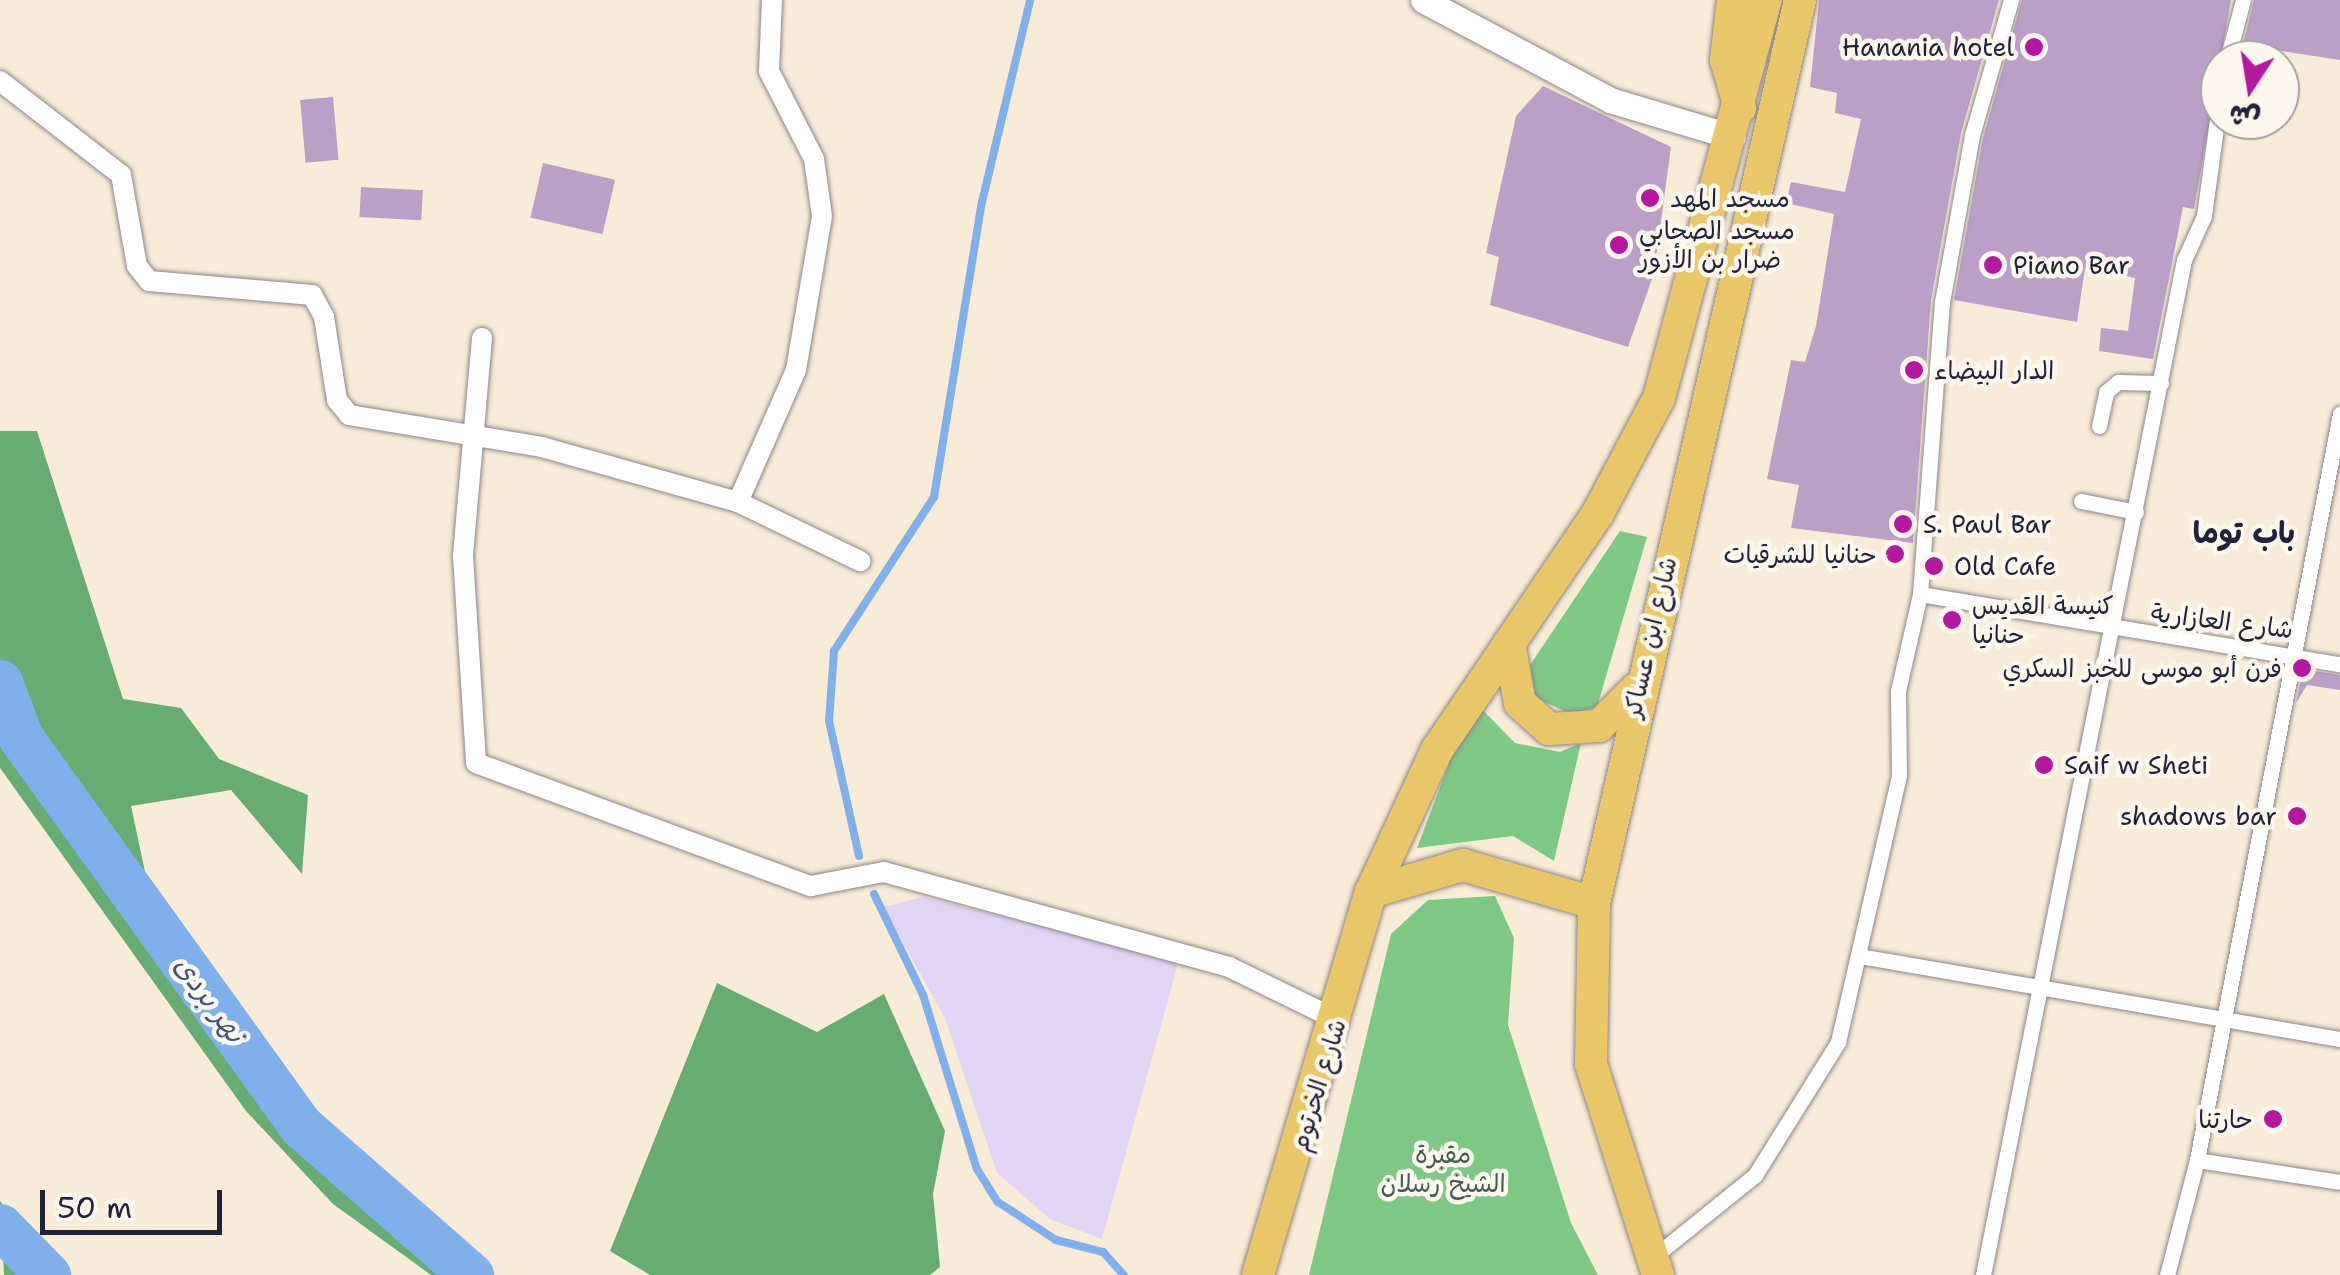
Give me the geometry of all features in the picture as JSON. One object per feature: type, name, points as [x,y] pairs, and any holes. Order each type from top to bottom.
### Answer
[{"type":"main road","points":[[1734,0],[1726,60],[1737,124]]},
{"type":"main road","points":[[1371,892],[1437,750],[1598,513],[1659,398],[1737,124],[1766,0]]},
{"type":"main road","name":"شارع ابن عساكر","points":[[1654,1268],[1592,1064],[1594,902],[1636,689],[1800,0]]},
{"type":"main road","points":[[1509,644],[1520,703],[1549,728],[1599,726],[1636,689]]},
{"type":"main road","points":[[1371,892],[1463,865],[1594,902]]},
{"type":"main road","name":"شارع الخرتوم","points":[[1258,1275],[1339,1021],[1371,892]]},
{"type":"street","points":[[738,502],[796,370],[822,216],[814,159],[769,71],[772,0]]},
{"type":"street","points":[[1423,0],[1610,100],[1737,124]]},
{"type":"street","points":[[1654,1268],[1754,1176],[1838,1042],[1899,775],[1898,691],[1920,594],[1942,302],[1972,135],[2011,0]]},
{"type":"street","points":[[2233,40],[2243,0]]},
{"type":"street","points":[[0,81],[121,176],[137,266],[150,282],[312,295],[337,400],[349,415],[470,436],[738,502],[860,561]]},
{"type":"street","points":[[1983,1275],[2184,260],[2204,216],[2214,140]]},
{"type":"street","points":[[482,338],[470,436],[469,744],[485,770],[811,886],[884,872],[1230,967],[1339,1021]]},
{"type":"street","points":[[2099,426],[2106,392],[2118,382],[2161,383]]},
{"type":"street","points":[[2167,1275],[2197,1160],[2288,653],[2340,414]]},
{"type":"street","points":[[2081,501],[2136,512]]},
{"type":"street","name":"شارع العازارية","points":[[1920,594],[2112,632],[2288,653],[2340,664]]},
{"type":"street","points":[[1858,956],[2222,1022],[2340,1039]]},
{"type":"street","points":[[2197,1160],[2340,1182]]},
{"type":"shaded area","points":[[923,897],[1179,960],[1102,1239],[1050,1219],[997,1173],[945,1018],[883,907]]},
{"type":"green space","points":[[0,431],[37,431],[123,699],[181,708],[219,759],[308,795],[302,874],[231,790],[131,806],[150,895],[293,1095],[386,1175],[467,1275],[431,1275],[333,1204],[246,1111],[0,768]]},
{"type":"green space","points":[[1620,531],[1647,537],[1597,707],[1571,714],[1538,699],[1522,677]]},
{"type":"green space","points":[[1473,700],[1515,743],[1560,752],[1581,743],[1554,861],[1513,836],[1417,848]]},
{"type":"green space","name":"مقبرة الشيخ رسلان","points":[[1495,896],[1514,938],[1508,1025],[1571,1223],[1598,1275],[1309,1275],[1391,934],[1428,900]]},
{"type":"green space","points":[[717,983],[817,1032],[884,994],[945,1131],[933,1194],[940,1267],[930,1275],[650,1275],[610,1251]]},
{"type":"green space","points":[[0,1201],[43,1252],[69,1275],[4,1275]]},
{"type":"building","points":[[1819,0],[1999,0],[1961,133],[1931,300],[1913,543],[1791,528],[1799,485],[1767,479],[1791,360],[1805,362],[1816,326],[1834,214],[1786,203],[1791,182],[1845,192],[1861,119],[1835,113],[1837,93],[1810,87]]},
{"type":"building","points":[[2022,0],[2231,0],[2224,40],[2200,40],[2200,140],[2206,140],[2194,209],[2183,207],[2153,359],[2099,351],[2101,328],[2128,331],[2135,278],[2085,268],[2077,322],[1954,300],[1983,138]]},
{"type":"building","points":[[2254,0],[2340,0],[2340,60],[2300,54],[2300,40],[2244,40]]},
{"type":"building","points":[[1543,86],[1671,147],[1654,273],[1628,347],[1490,305],[1499,257],[1486,253],[1516,116]]},
{"type":"building","points":[[333,97],[338,160],[306,163],[300,100]]},
{"type":"building","points":[[543,163],[615,180],[603,234],[530,218]]},
{"type":"building","points":[[361,187],[423,190],[421,220],[359,217]]},
{"type":"building","points":[[2303,669],[2340,675],[2340,690],[2307,685],[2296,703]]},
{"type":"waterway","points":[[859,856],[829,721],[834,651],[934,497],[982,202],[1030,0]]},
{"type":"waterway","name":"نهر بردى","points":[[0,682],[21,738],[302,1127],[471,1275]]},
{"type":"waterway","points":[[874,894],[923,995],[977,1169],[998,1202],[1056,1240],[1103,1252],[1124,1275]]},
{"type":"waterway","name":"نهر بردى","points":[[0,1226],[48,1275]]},
{"type":"place","name":"Hanania hotel","points":[[2034,47]]},
{"type":"place","name":"مسجد المهد","points":[[1650,198]]},
{"type":"place","name":"مسجد الصحابي ضرار بن الأزور","points":[[1619,245]]},
{"type":"place","name":"Piano Bar","points":[[1993,265]]},
{"type":"place","name":"الدار البيضاء","points":[[1914,370]]},
{"type":"place","name":"S. Paul Bar","points":[[1903,524]]},
{"type":"place","name":"حنانيا للشرقيات","points":[[1895,554]]},
{"type":"place","name":"Old Cafe","points":[[1934,566]]},
{"type":"place","name":"كنيسة القديس حنانيا","points":[[1952,620]]},
{"type":"place","name":"فرن أبو موسى للخبز السكري","points":[[2302,668]]},
{"type":"place","name":"Saif w Sheti","points":[[2044,765]]},
{"type":"place","name":"shadows bar","points":[[2297,816]]},
{"type":"place","name":"حارتنا","points":[[2273,1119]]},
{"type":"district","name":"باب توما","points":[[2244,533]]}]
